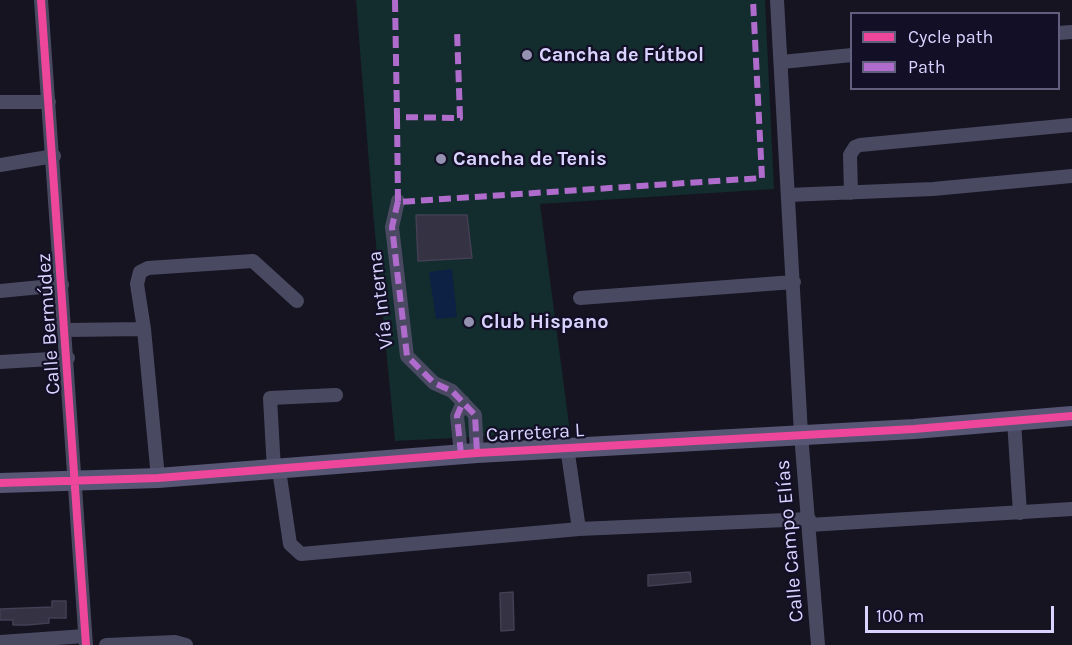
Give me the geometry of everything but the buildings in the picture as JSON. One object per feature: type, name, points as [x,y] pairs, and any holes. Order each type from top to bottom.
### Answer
[{"type":"street","name":"Calle Bermúdez","points":[[41,0],[77,482],[86,641]]},
{"type":"street","name":"Calle Campo Elías","points":[[777,0],[801,434],[818,645]]},
{"type":"street","points":[[782,62],[850,55]]},
{"type":"street","points":[[0,102],[50,102]]},
{"type":"street","points":[[851,193],[850,155],[855,147],[860,145],[1072,125]]},
{"type":"street","points":[[0,165],[54,156]]},
{"type":"street","points":[[788,195],[933,189],[1072,176]]},
{"type":"street","name":"Vía Interna","points":[[398,201],[392,227],[407,356],[434,383],[452,391],[475,415],[469,454]]},
{"type":"street","points":[[158,478],[144,329],[137,284],[140,272],[148,268],[253,261],[297,301]]},
{"type":"street","points":[[580,298],[794,282]]},
{"type":"street","points":[[0,291],[62,285]]},
{"type":"street","points":[[66,330],[144,329]]},
{"type":"street","points":[[0,362],[68,358]]},
{"type":"street","points":[[336,395],[270,398],[276,470],[290,544],[301,554],[579,529],[809,522],[1072,509]]},
{"type":"street","name":"Carretera L","points":[[0,483],[158,478],[567,447],[1072,416]]},
{"type":"street","points":[[1014,421],[1020,513]]},
{"type":"street","points":[[567,447],[579,529]]},
{"type":"street","points":[[0,642],[86,641]]},
{"type":"street","points":[[106,645],[175,642],[186,645]]},
{"type":"green space","name":"Club Hispano","points":[[356,0],[765,0],[774,189],[540,204],[570,432],[395,441],[373,213]]},
{"type":"water","points":[[452,269],[457,317],[436,319],[429,272]]},
{"type":"marked path","points":[[395,0],[397,117],[460,118],[457,30]]},
{"type":"marked path","points":[[397,117],[398,202],[762,178],[753,0]]},
{"type":"marked path","points":[[398,201],[392,227],[407,356],[434,383],[452,391],[475,415],[477,453]]},
{"type":"marked path","points":[[461,454],[457,416],[463,402]]},
{"type":"cycle path","points":[[41,0],[86,645]]},
{"type":"cycle path","points":[[0,483],[158,478],[477,453],[914,429],[1072,416]]},
{"type":"place","name":"Cancha de Fútbol","points":[[527,55]]},
{"type":"place","name":"Cancha de Tenis","points":[[441,159]]},
{"type":"place","name":"Club Hispano","points":[[469,322]]}]
